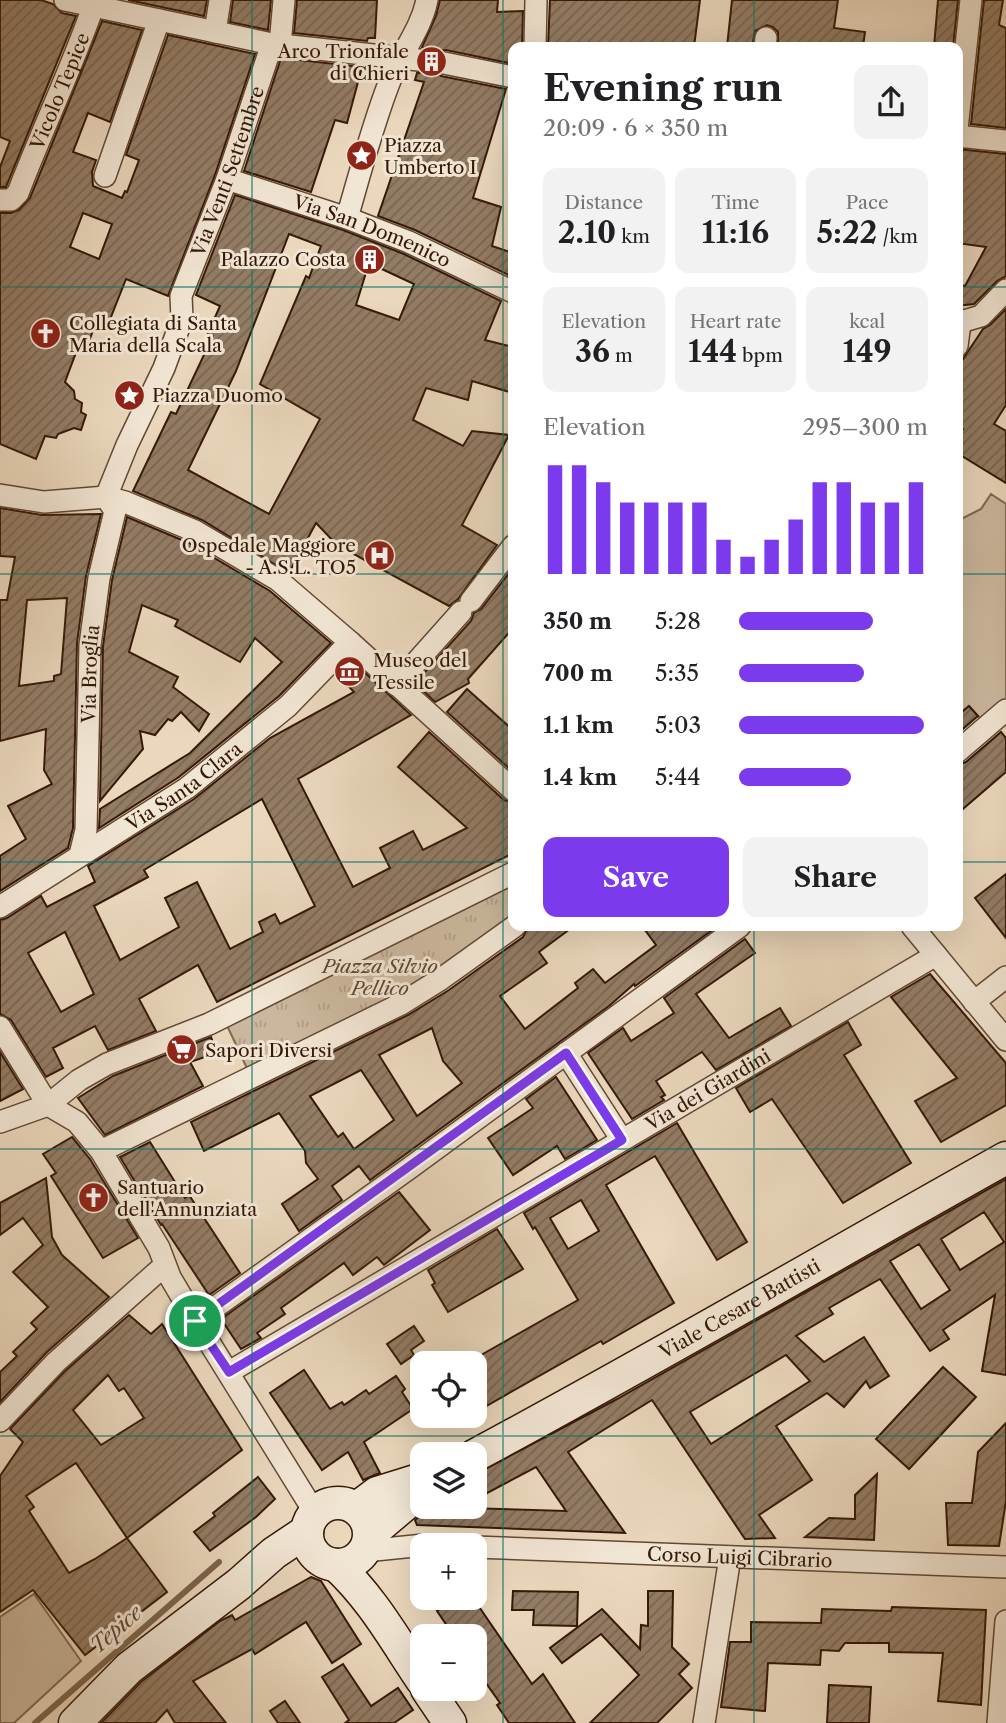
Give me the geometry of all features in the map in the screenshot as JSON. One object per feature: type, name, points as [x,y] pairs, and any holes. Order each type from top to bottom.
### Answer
[{"type":"street","points":[[65,0],[276,44],[409,59]]},
{"type":"street","points":[[215,32],[220,0]]},
{"type":"street","name":"Via Venti Settembre","points":[[107,497],[127,445],[164,368],[182,318],[181,296],[276,44],[284,0]]},
{"type":"street","points":[[347,218],[389,83],[409,59],[428,0]]},
{"type":"street","points":[[534,42],[536,0]]},
{"type":"street","points":[[963,74],[971,0]]},
{"type":"street","name":"Vicolo Tepice","points":[[0,200],[11,200],[18,193],[45,123],[75,58],[93,7]]},
{"type":"street","points":[[105,176],[159,20]]},
{"type":"street","points":[[444,63],[508,76]]},
{"type":"street","points":[[963,136],[1006,141]]},
{"type":"street","name":"Via San Domenico","points":[[227,178],[409,242],[508,290]]},
{"type":"street","points":[[963,322],[981,316],[1006,290]]},
{"type":"street","points":[[0,495],[44,502],[107,497],[195,531],[278,580],[508,786]]},
{"type":"street","name":"Via Broglia","points":[[80,855],[86,830],[92,623],[99,578],[115,511],[107,497]]},
{"type":"street","points":[[396,685],[466,606],[508,553]]},
{"type":"street","name":"Via Santa Clara","points":[[0,907],[187,788],[289,706],[350,642]]},
{"type":"street","points":[[963,747],[1006,710]]},
{"type":"street","points":[[0,1122],[48,1105],[79,1080],[107,1064],[223,1017],[508,875]]},
{"type":"street","points":[[101,1151],[401,1004],[508,931]]},
{"type":"street","points":[[195,1321],[733,931]]},
{"type":"street","points":[[916,931],[1006,1040]]},
{"type":"street","name":"Via dei Giardini","points":[[229,1372],[936,955]]},
{"type":"street","points":[[974,1002],[1006,977]]},
{"type":"street","points":[[0,1027],[48,1105],[77,1122],[101,1151],[159,1248],[165,1265],[195,1321],[367,1574],[371,1603],[410,1662]]},
{"type":"street","points":[[566,1053],[622,1140]]},
{"type":"street","name":"Viale Cesare Battisti","points":[[487,1450],[1006,1158]]},
{"type":"street","points":[[0,1420],[56,1362],[165,1265]]},
{"type":"street","points":[[341,1539],[377,1493],[410,1483]]},
{"type":"street","points":[[341,1539],[410,1497]]},
{"type":"street","points":[[75,1723],[129,1668],[239,1584],[274,1553],[341,1539],[410,1544]]},
{"type":"street","name":"Corso Luigi Cibrario","points":[[487,1547],[1006,1567]]},
{"type":"street","points":[[704,1723],[730,1556]]},
{"type":"street","points":[[998,1723],[1006,1621]]},
{"type":"street","points":[[435,1701],[450,1723]]},
{"type":"green space","points":[[991,494],[1006,504],[1006,700],[983,721],[969,707],[963,712],[963,518],[981,509]]},
{"type":"green space","name":"Piazza Silvio Pellico","points":[[508,875],[508,930],[441,979],[251,1077],[223,1017]]},
{"type":"green space","points":[[34,1594],[81,1661],[14,1723],[0,1723],[0,1617]]},
{"type":"building","points":[[0,0],[41,0],[53,4],[62,13],[76,16],[6,187],[0,187],[0,167],[10,141],[0,137]]},
{"type":"building","points":[[128,0],[207,0],[204,16]]},
{"type":"building","points":[[233,0],[271,0],[268,30],[230,22]]},
{"type":"building","points":[[297,0],[377,0],[375,38],[368,38],[367,41],[294,33]]},
{"type":"building","points":[[440,0],[498,0],[497,12],[523,11],[522,42],[508,42],[508,63],[446,50],[439,51],[432,59],[422,47]]},
{"type":"building","points":[[550,0],[700,0],[695,42],[548,42]]},
{"type":"building","points":[[732,0],[838,0],[834,28],[865,32],[864,42],[778,42],[778,32],[767,25],[755,31],[753,42],[728,42]]},
{"type":"building","points":[[938,0],[958,0],[954,42],[934,42]]},
{"type":"building","points":[[984,0],[1003,0],[999,25],[1006,28],[1006,128],[971,124]]},
{"type":"building","points":[[102,21],[142,30],[110,122],[88,113],[73,152],[96,160],[92,172],[93,186],[122,198],[125,191],[127,192],[139,160],[126,155],[168,35],[255,54],[215,175],[168,296],[126,279],[109,322],[98,317],[85,352],[77,350],[65,382],[74,391],[75,399],[82,403],[81,412],[86,415],[81,430],[74,428],[58,434],[56,438],[45,436],[36,459],[0,444],[0,213],[19,210],[30,198]],"holes":[[[83,213],[112,224],[99,259],[70,247]]]},
{"type":"building","points":[[281,58],[362,67],[347,123],[335,120],[311,192],[244,171]]},
{"type":"building","points":[[431,64],[441,76],[506,89],[473,198],[501,207],[492,246],[508,251],[508,275],[415,230],[378,216],[424,82],[415,80],[417,73],[425,72]]},
{"type":"building","points":[[963,150],[1006,154],[1006,276],[997,281],[974,304],[963,305],[963,286],[986,247],[963,244]]},
{"type":"building","points":[[235,195],[343,230],[404,254],[501,301],[485,340],[508,346],[508,392],[472,381],[468,400],[426,388],[413,420],[463,446],[472,431],[508,435],[462,525],[497,545],[458,599],[449,606],[337,545],[316,523],[289,573],[202,520],[133,491],[171,412],[176,414],[213,336],[208,333],[220,306],[196,295]],"holes":[[[289,234],[321,246],[260,384],[320,419],[269,514],[188,470],[236,371]],[[369,263],[414,284],[399,320],[356,305]]]},
{"type":"building","points":[[1006,309],[1006,405],[994,424],[1006,431],[1006,483],[963,457],[963,359],[983,329]]},
{"type":"building","points":[[0,508],[42,515],[101,514],[86,576],[77,643],[73,828],[68,848],[0,891],[0,856],[26,839],[8,806],[52,784],[44,770],[46,729],[0,741],[0,600],[7,600],[15,557],[0,556]],"holes":[[[67,598],[61,674],[54,676],[54,681],[19,686],[27,600]]]},
{"type":"building","points":[[127,517],[189,543],[270,591],[331,643],[279,696],[179,777],[99,828],[100,809],[190,753],[282,662],[255,638],[240,662],[175,626],[178,620],[142,605],[129,652],[178,677],[173,687],[209,714],[199,731],[181,712],[172,721],[168,719],[155,735],[140,731],[143,749],[100,801],[103,646],[112,580]]},
{"type":"building","points":[[508,574],[508,634],[468,679],[469,683],[435,702],[415,683],[471,621],[474,613],[481,609]]},
{"type":"building","points":[[351,660],[411,715],[298,779],[353,887],[390,868],[380,848],[413,831],[423,850],[467,828],[398,767],[429,732],[508,801],[508,856],[217,1002],[198,965],[139,999],[156,1031],[108,1050],[95,1026],[53,1048],[63,1068],[46,1077],[11,1020],[0,1014],[0,920],[41,896],[47,907],[95,882],[88,866],[194,799],[270,738],[354,692],[337,674]],"holes":[[[262,799],[315,906],[280,924],[275,914],[259,922],[263,932],[230,949],[197,882],[165,898],[179,927],[120,960],[94,906],[148,877],[144,870]],[[65,932],[94,994],[61,1012],[28,953]]]},
{"type":"building","points":[[467,689],[508,726],[508,767],[447,712]]},
{"type":"building","points":[[969,706],[978,716],[963,729],[963,711]]},
{"type":"building","points":[[1001,732],[1006,738],[1006,772],[963,809],[963,763]]},
{"type":"building","points":[[1006,874],[1006,938],[975,898]]},
{"type":"building","points":[[526,931],[567,931],[539,952],[547,963],[500,996],[525,1029],[578,988],[575,983],[593,969],[605,983],[656,945],[646,931],[711,931],[635,986],[634,984],[609,1006],[370,1180],[359,1166],[332,1186],[342,1200],[299,1231],[282,1204],[318,1179],[306,1163],[305,1151],[279,1113],[204,1151],[191,1122],[408,1015],[449,990],[523,937]],"holes":[[[432,1028],[443,1061],[462,1083],[417,1116],[379,1055]],[[361,1070],[394,1120],[354,1149],[343,1133],[338,1137],[310,1096]]]},
{"type":"building","points":[[745,939],[755,953],[696,994],[729,1038],[780,1008],[791,1026],[716,1070],[702,1052],[656,1081],[665,1095],[661,1097],[664,1100],[632,1119],[588,1053],[623,1028],[631,1041],[674,1013],[664,998]]},
{"type":"building","points":[[930,974],[1006,1063],[1006,1105],[941,1142],[915,1101],[957,1078],[891,997]]},
{"type":"building","points":[[848,1022],[861,1045],[844,1055],[911,1163],[843,1203],[772,1099],[750,1112],[736,1088]]},
{"type":"building","points":[[211,1037],[217,1053],[190,1062],[203,1086],[105,1135],[78,1098],[113,1076]]},
{"type":"building","points":[[0,1052],[23,1089],[0,1101]]},
{"type":"building","points":[[556,1077],[597,1140],[565,1159],[557,1146],[513,1175],[488,1138],[533,1108],[526,1099]]},
{"type":"building","points":[[677,1123],[747,1242],[717,1260],[655,1156],[606,1185],[674,1303],[487,1406],[487,1352],[578,1300],[535,1227],[533,1229],[524,1213]],"holes":[[[581,1200],[599,1231],[568,1249],[550,1218]]]},
{"type":"building","name":"Santuario dell'Annunziata","points":[[72,1137],[90,1159],[138,1238],[103,1258],[51,1176],[56,1173],[43,1154]]},
{"type":"building","points":[[150,1142],[185,1198],[189,1195],[240,1273],[209,1295],[161,1225],[120,1157]]},
{"type":"building","points":[[46,1178],[52,1237],[62,1255],[109,1297],[47,1352],[0,1402],[0,1372],[17,1356],[13,1352],[37,1329],[31,1323],[48,1307],[13,1272],[43,1245],[23,1218],[0,1235],[0,1203]]},
{"type":"building","points":[[1006,1179],[1006,1375],[982,1371],[995,1295],[943,1330],[949,1339],[930,1351],[880,1279],[829,1308],[833,1314],[796,1336],[824,1362],[864,1337],[889,1376],[870,1388],[866,1381],[844,1407],[827,1393],[776,1426],[812,1480],[759,1515],[775,1538],[745,1539],[652,1400],[568,1452],[625,1533],[417,1525],[416,1519],[487,1519],[487,1509],[566,1511],[536,1467],[487,1493],[487,1468],[617,1399]],"holes":[[[984,1212],[1004,1242],[960,1270],[941,1239]],[[919,1244],[950,1290],[921,1309],[890,1261]],[[786,1355],[810,1381],[711,1444],[690,1412]]]},
{"type":"building","points":[[399,1192],[430,1230],[384,1265],[377,1257],[353,1275],[344,1263],[281,1308],[285,1314],[257,1333],[261,1338],[241,1349],[221,1319]]},
{"type":"building","points":[[497,1229],[523,1269],[448,1312],[432,1285],[435,1283],[428,1270]]},
{"type":"building","points":[[129,1315],[151,1334],[162,1324],[242,1450],[127,1538],[167,1592],[85,1655],[33,1590],[0,1612],[0,1476],[23,1442],[10,1429],[65,1371]],"holes":[[[108,1375],[119,1391],[124,1388],[144,1418],[101,1445],[73,1410]],[[76,1463],[127,1538],[69,1573],[29,1511],[34,1507],[26,1496]]]},
{"type":"building","points":[[414,1326],[424,1341],[410,1351],[410,1358],[401,1364],[387,1344]]},
{"type":"building","points":[[943,1367],[976,1397],[909,1469],[876,1439]]},
{"type":"building","points":[[304,1370],[330,1409],[342,1402],[344,1405],[366,1390],[369,1394],[396,1376],[405,1389],[402,1392],[410,1404],[410,1411],[364,1442],[380,1473],[363,1480],[348,1452],[322,1470],[270,1393]]},
{"type":"building","points":[[1006,1423],[1006,1501],[999,1546],[948,1545],[946,1503],[972,1503],[978,1452]]},
{"type":"building","points":[[877,1474],[874,1540],[805,1537],[829,1518],[855,1519],[855,1495]]},
{"type":"building","points":[[258,1477],[275,1499],[256,1517],[210,1551],[194,1532]]},
{"type":"building","points":[[311,1577],[321,1581],[361,1644],[332,1663],[306,1622],[255,1654],[252,1649],[193,1681],[226,1723],[175,1723],[167,1710],[155,1723],[101,1723],[141,1682],[220,1621],[232,1615],[235,1620]]},
{"type":"building","points":[[513,1591],[578,1592],[577,1626],[533,1625],[534,1610],[512,1610]]},
{"type":"building","points":[[648,1591],[673,1591],[672,1647],[689,1664],[679,1674],[692,1688],[657,1723],[590,1723],[639,1675],[601,1634],[562,1663],[550,1648],[602,1609],[640,1649],[641,1625],[648,1626]]},
{"type":"building","points":[[892,1607],[986,1610],[981,1705],[938,1701],[943,1653],[889,1652],[889,1643],[845,1643],[839,1651],[821,1650],[820,1665],[768,1663],[765,1711],[721,1707],[730,1642],[751,1642],[751,1622],[821,1623],[822,1609],[891,1611]]},
{"type":"building","points":[[481,1610],[532,1684],[543,1674],[575,1723],[509,1723],[497,1705],[500,1703],[487,1684],[487,1624],[446,1624],[437,1611]]},
{"type":"building","points":[[343,1664],[371,1706],[398,1688],[413,1710],[394,1723],[345,1723],[349,1720],[322,1677]]},
{"type":"building","points":[[829,1685],[871,1687],[869,1723],[827,1723]]},
{"type":"building","points":[[285,1701],[300,1723],[278,1723],[270,1711]]},
{"type":"waterway","name":"Tepice","points":[[35,1723],[219,1562]]},
{"type":"place","name":"Arco Trionfale di Chieri","points":[[432,62]]},
{"type":"place","name":"Piazza Umberto I","points":[[361,156]]},
{"type":"place","name":"Palazzo Costa","points":[[369,259]]},
{"type":"place","name":"Collegiata di Santa Maria della Scala","points":[[46,334]]},
{"type":"place","name":"Piazza Duomo","points":[[129,395]]},
{"type":"place","name":"Ospedale Maggiore - A.S.L. TO5","points":[[379,556]]},
{"type":"place","name":"Museo del Tessile","points":[[350,671]]},
{"type":"place","name":"Sapori Diversi","points":[[182,1050]]},
{"type":"place","name":"Santuario dell'Annunziata","points":[[94,1198]]},
{"type":"route","points":[[566,1053],[622,1140],[229,1372],[195,1321],[566,1053]]}]
